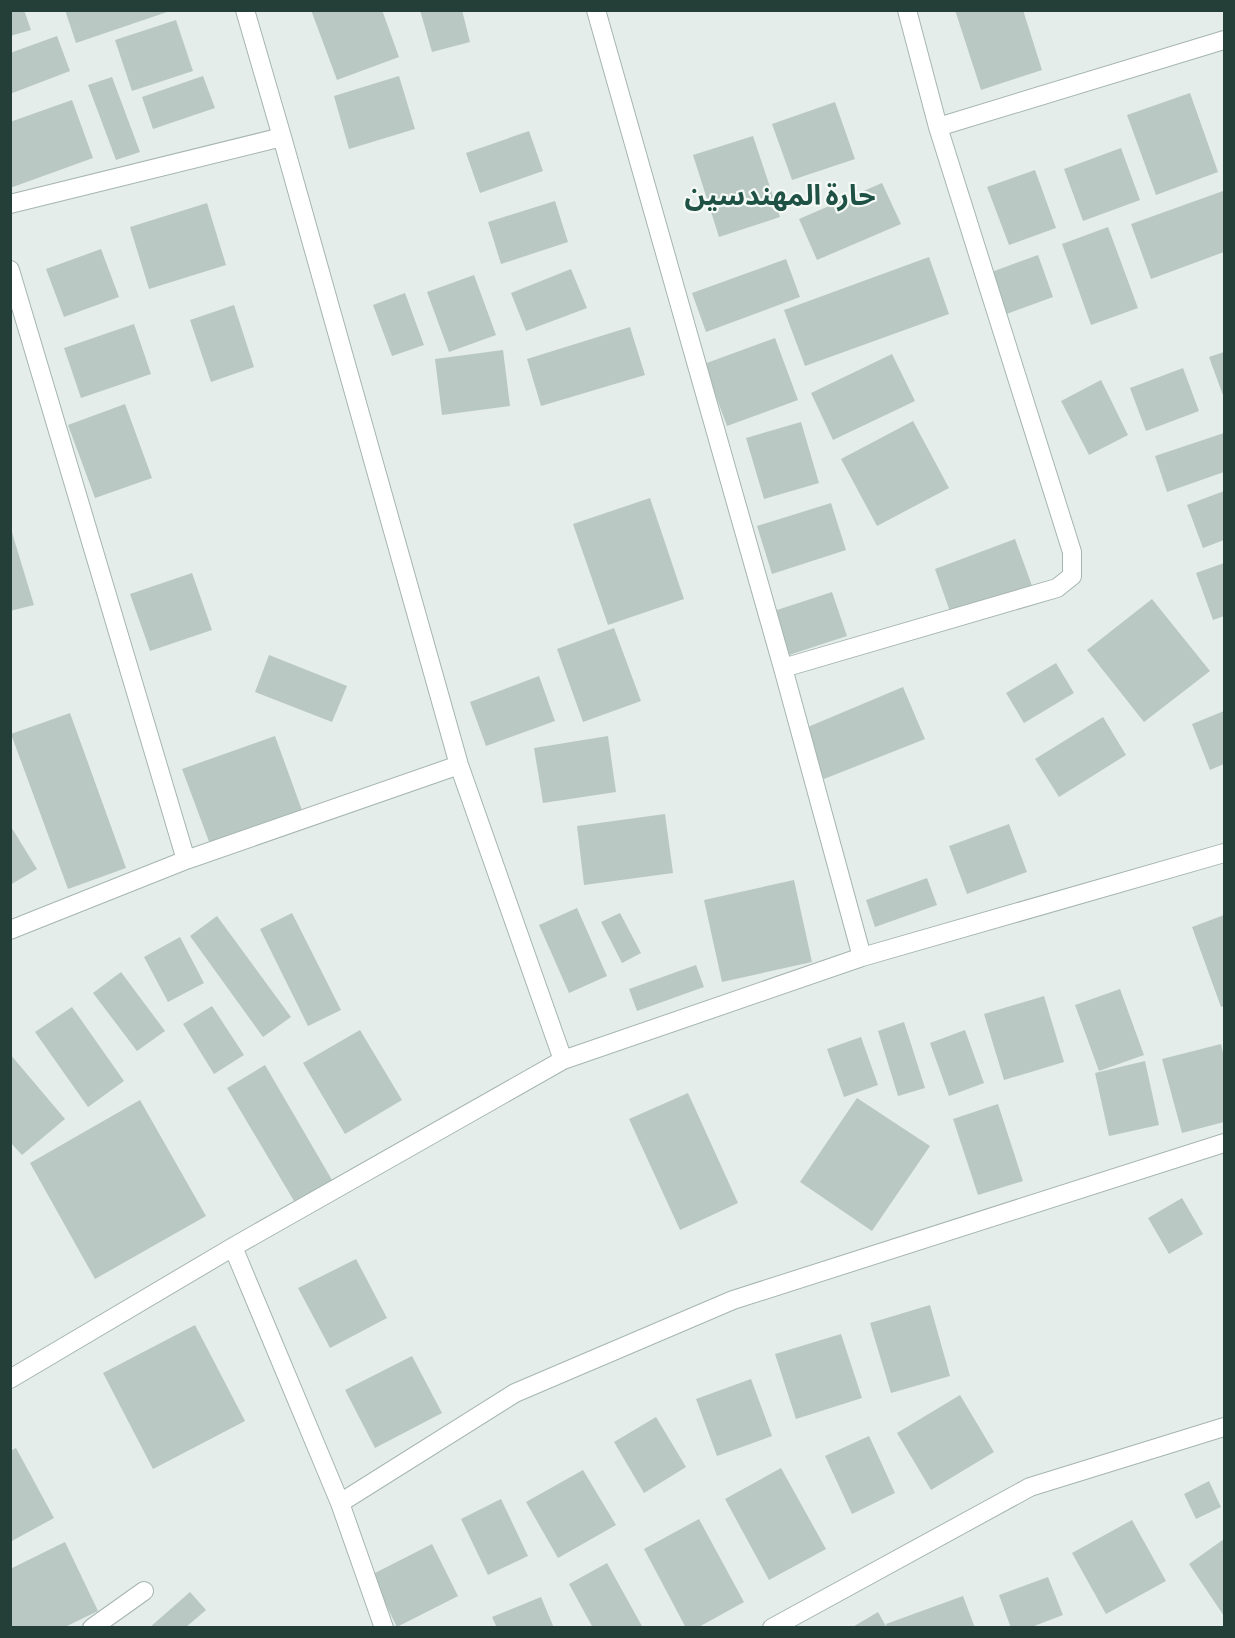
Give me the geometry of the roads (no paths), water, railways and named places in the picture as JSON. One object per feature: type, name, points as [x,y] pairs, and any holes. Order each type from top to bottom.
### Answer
[{"type":"street","points":[[245,10],[459,765],[563,1060]]},
{"type":"street","points":[[596,10],[783,668],[862,957]]},
{"type":"street","points":[[783,668],[1057,588],[1072,576],[1072,552],[938,127],[907,10]]},
{"type":"street","points":[[938,127],[1224,40]]},
{"type":"street","points":[[10,204],[282,137]]},
{"type":"street","points":[[10,270],[186,860]]},
{"type":"street","points":[[10,930],[186,860],[459,765]]},
{"type":"street","points":[[10,1379],[233,1247],[563,1060],[862,957],[1224,853]]},
{"type":"street","points":[[340,1503],[515,1393],[733,1300],[1224,1143]]},
{"type":"street","points":[[233,1247],[340,1503],[384,1628]]},
{"type":"street","points":[[772,1628],[1030,1487],[1224,1426]]},
{"type":"street","points":[[92,1628],[144,1591]]},
{"type":"district","name":"حارة المهندسين","points":[[780,196]]}]
